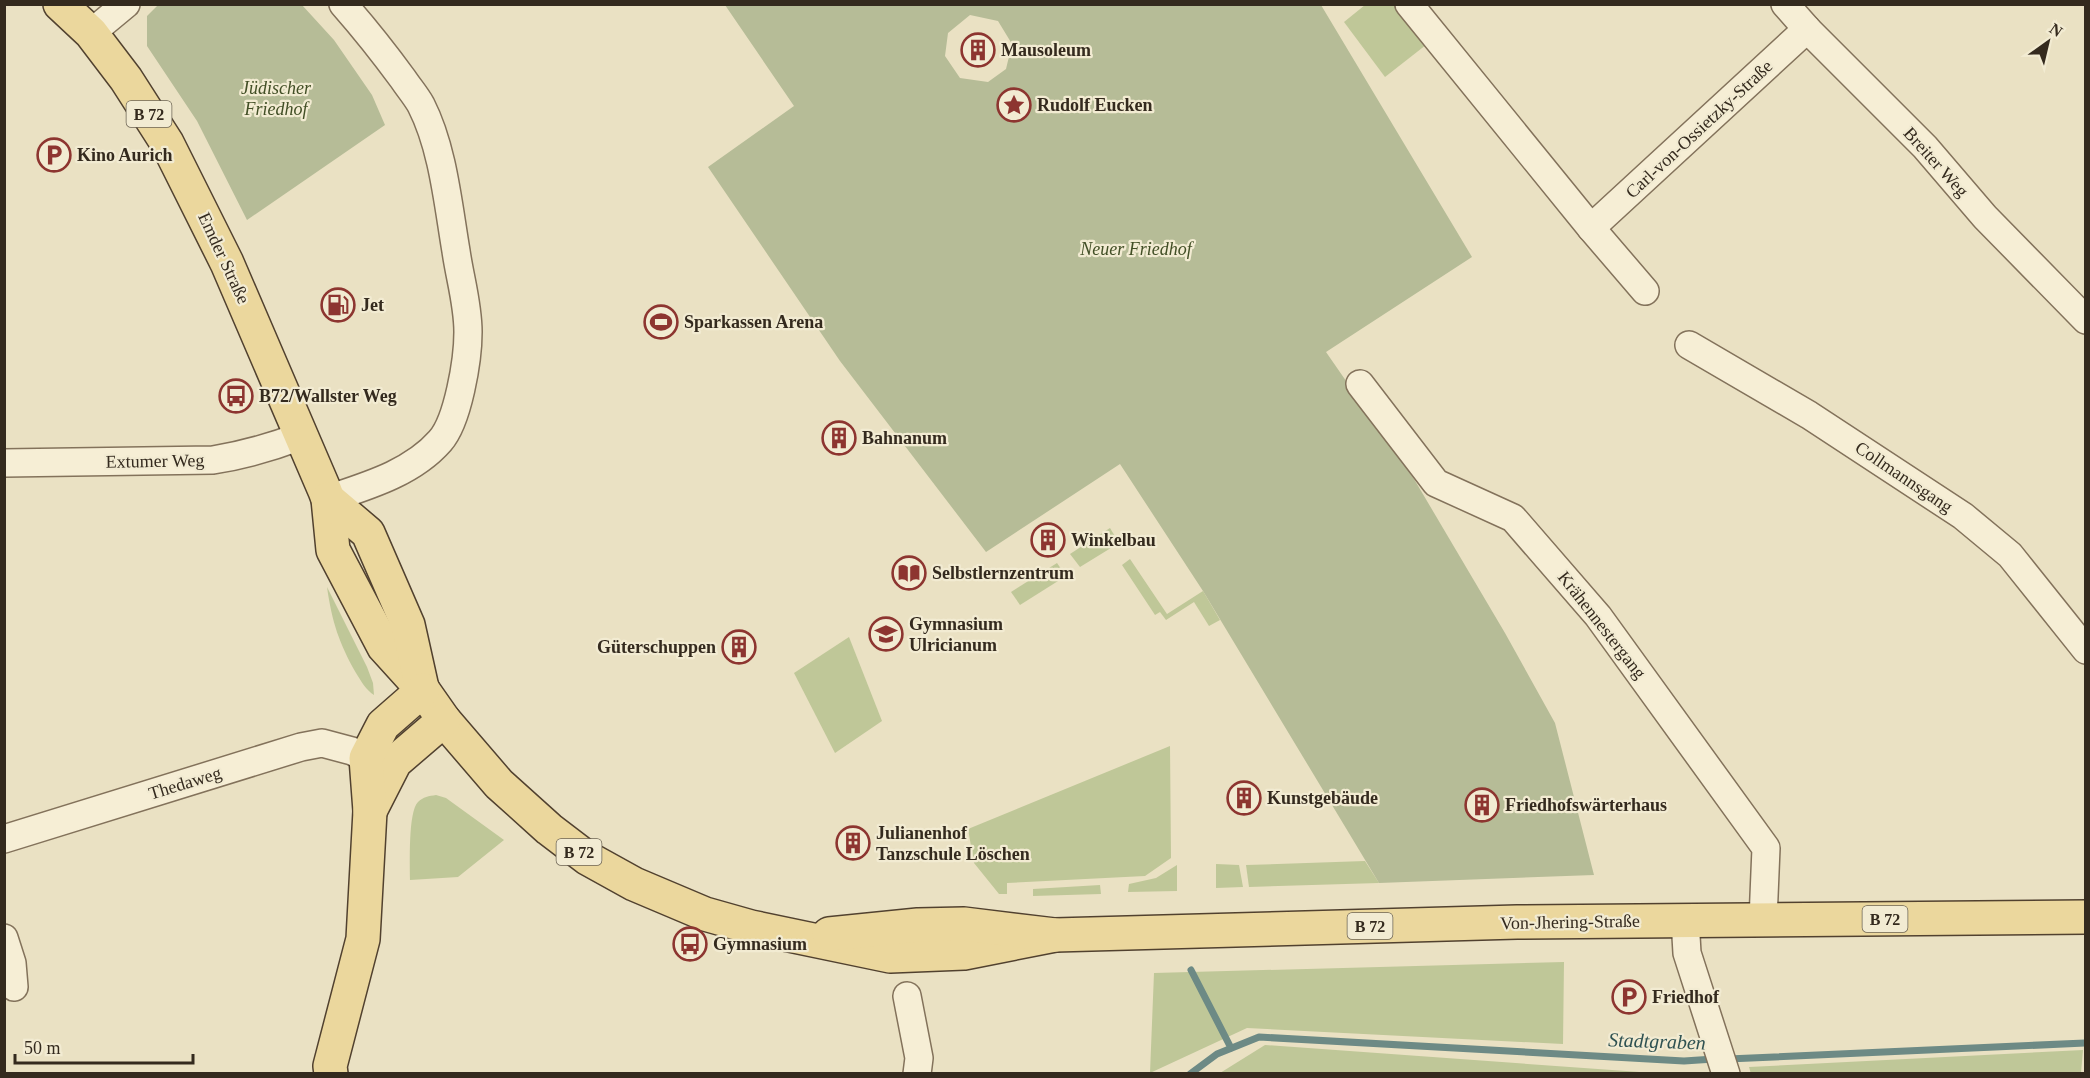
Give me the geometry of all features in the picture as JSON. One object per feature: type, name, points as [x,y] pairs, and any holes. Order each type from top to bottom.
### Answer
[{"type":"main road","name":"Emder Straße","points":[[60,4],[86,19],[126,78],[177,162],[227,263],[328,499],[368,533],[408,625],[423,690]]},
{"type":"main road","name":"Von-Jhering-Straße","points":[[423,690],[444,720],[499,784],[549,829],[587,858],[634,884],[705,914],[752,927],[890,956],[964,953],[1055,935],[1685,919],[2085,917]]},
{"type":"main road","points":[[331,1074],[330,1066],[363,939],[369,811],[366,758],[383,725],[423,690]]},
{"type":"main road","points":[[369,811],[395,762],[444,720]]},
{"type":"street","points":[[86,19],[126,4]]},
{"type":"street","points":[[328,499],[364,487],[416,463],[441,440],[453,416],[461,384],[468,334],[466,298],[440,159],[421,105],[378,45],[343,4]]},
{"type":"street","points":[[1409,4],[1645,291]]},
{"type":"street","name":"Breiter Weg","points":[[1789,6],[1807,29],[1924,147],[1985,217],[2085,320]]},
{"type":"street","name":"Carl-von-Ossietzky-Straße","points":[[1591,228],[1807,29]]},
{"type":"street","name":"Collmannsgang","points":[[1689,345],[1809,415],[1963,516],[2010,555],[2085,650]]},
{"type":"street","name":"Krähennestergang","points":[[1360,384],[1436,483],[1513,518],[1598,616],[1766,848],[1763,920]]},
{"type":"street","name":"Extumer Weg","points":[[4,463],[213,460],[260,451],[301,436]]},
{"type":"street","name":"Thedaweg","points":[[4,839],[301,747],[322,743],[352,751],[366,758]]},
{"type":"street","points":[[1685,919],[1687,953],[1726,1074]]},
{"type":"street","points":[[4,938],[12,963],[14,987]]},
{"type":"street","points":[[908,996],[919,1058],[917,1074]]},
{"type":"green space","name":"Jüdischer Friedhof","points":[[159,4],[302,5],[334,40],[372,95],[385,125],[247,220],[197,121],[147,46],[147,16]]},
{"type":"green space","name":"Neuer Friedhof","points":[[725,5],[1321,5],[1472,257],[1326,352],[1414,479],[1555,723],[1594,875],[1379,883],[1203,591],[1120,464],[986,552],[840,361],[708,167],[794,106]],"holes":[[[970,15],[998,21],[1012,44],[1006,69],[988,82],[960,78],[945,56],[948,33]]]},
{"type":"green space","points":[[1365,5],[1402,5],[1431,41],[1385,77],[1344,22]]},
{"type":"green space","points":[[1110,528],[1119,543],[1080,567],[1070,554]]},
{"type":"green space","points":[[1130,559],[1167,614],[1203,591],[1220,620],[1209,626],[1194,602],[1166,620],[1160,612],[1155,615],[1122,565]]},
{"type":"green space","points":[[1057,563],[1066,576],[1020,605],[1011,592]]},
{"type":"green space","points":[[327,587],[367,667],[373,683],[374,695],[362,682],[345,652],[334,622]]},
{"type":"green space","points":[[849,637],[882,721],[835,753],[794,673]]},
{"type":"green space","points":[[1170,746],[1171,858],[1145,876],[1007,883],[1007,894],[999,894],[974,863],[968,829]]},
{"type":"green space","points":[[436,795],[446,798],[504,840],[458,877],[410,880],[410,839],[415,808],[422,799]]},
{"type":"green space","points":[[1365,861],[1379,883],[1249,887],[1246,865]]},
{"type":"green space","points":[[1216,864],[1239,865],[1243,887],[1216,888]]},
{"type":"green space","points":[[1177,865],[1177,891],[1128,892],[1129,884],[1156,878]]},
{"type":"green space","points":[[1100,885],[1101,894],[1033,896],[1033,889]]},
{"type":"green space","points":[[1564,962],[1563,1044],[1247,1028],[1150,1073],[1154,973]]},
{"type":"green space","points":[[1265,1045],[1654,1073],[1220,1073]]},
{"type":"green space","points":[[2083,1050],[2081,1073],[1751,1074],[1749,1067]]},
{"type":"waterway","name":"Stadtgraben","points":[[1191,970],[1231,1048]]},
{"type":"waterway","name":"Stadtgraben","points":[[1190,1074],[1217,1054],[1259,1037],[1684,1061],[1714,1059]]},
{"type":"waterway","name":"Stadtgraben","points":[[1728,1059],[2085,1043]]},
{"type":"place","name":"Mausoleum","points":[[978,50]]},
{"type":"place","name":"Rudolf Eucken","points":[[1014,105]]},
{"type":"place","name":"Kino Aurich","points":[[54,155]]},
{"type":"place","name":"Jet","points":[[338,305]]},
{"type":"place","name":"Sparkassen Arena","points":[[661,322]]},
{"type":"place","name":"B72/Wallster Weg","points":[[236,396]]},
{"type":"place","name":"Bahnanum","points":[[839,438]]},
{"type":"place","name":"Winkelbau","points":[[1048,540]]},
{"type":"place","name":"Selbstlernzentrum","points":[[909,573]]},
{"type":"place","name":"Gymnasium Ulricianum","points":[[886,634]]},
{"type":"place","name":"Güterschuppen","points":[[739,647]]},
{"type":"place","name":"Kunstgebäude","points":[[1244,798]]},
{"type":"place","name":"Friedhofswärterhaus","points":[[1482,805]]},
{"type":"place","name":"Julianenhof Tanzschule Löschen","points":[[853,843]]},
{"type":"place","name":"Gymnasium","points":[[690,944]]},
{"type":"place","name":"Friedhof","points":[[1629,997]]}]
